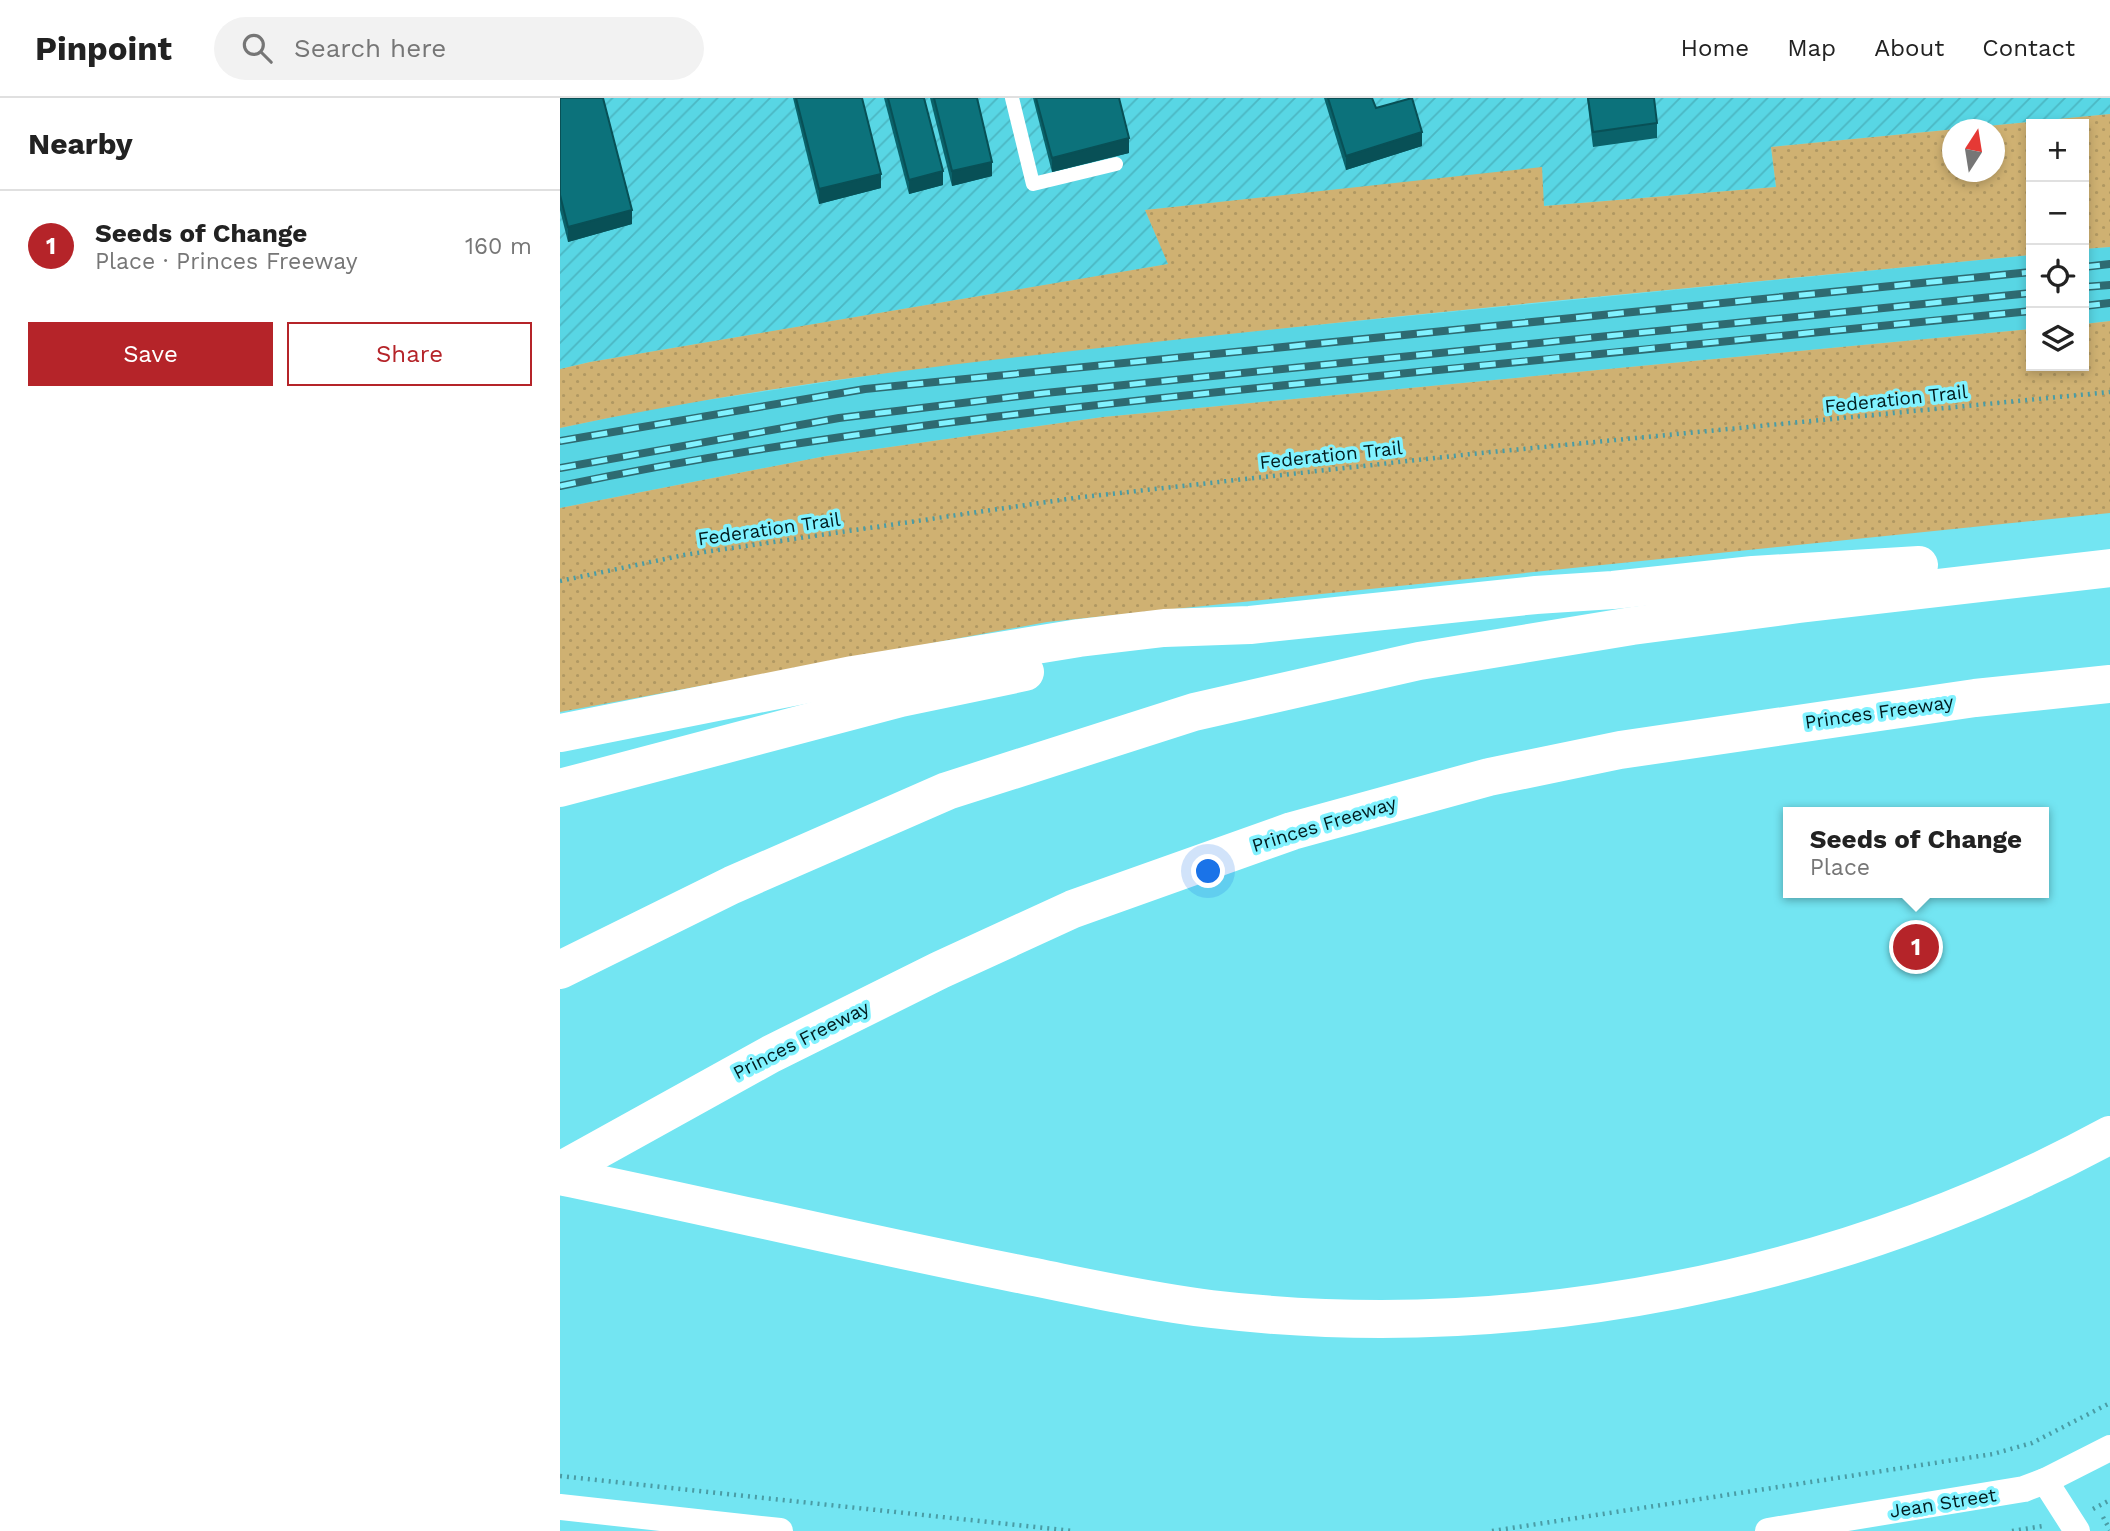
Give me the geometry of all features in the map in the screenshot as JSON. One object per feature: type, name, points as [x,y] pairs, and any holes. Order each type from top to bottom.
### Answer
[{"type":"highway","points":[[560,733],[853,675],[1079,638],[1164,628],[1250,625],[1536,594],[1614,590],[1753,575],[2110,556]]},
{"type":"highway","points":[[560,970],[732,885],[947,791],[1194,712],[1419,662],[1632,626],[2110,568]]},
{"type":"highway","points":[[560,788],[901,698],[1250,625]]},
{"type":"highway","name":"Princes Freeway","points":[[560,1174],[771,1054],[940,970],[1073,909],[1293,831],[1489,777],[1620,750],[1975,698],[2110,684]]},
{"type":"highway","points":[[560,1174],[890,1249],[1142,1298],[1212,1309],[1293,1316],[1457,1315],[1571,1307],[1665,1292],[1763,1271],[1854,1245],[1973,1199],[2110,1135]]},
{"type":"street","name":"Jean Street","points":[[1768,1531],[1806,1528],[2000,1494],[2045,1482],[2110,1448]]},
{"type":"street","points":[[2045,1482],[2077,1531]]},
{"type":"street","points":[[560,1507],[780,1531]]},
{"type":"lane","points":[[1012,98],[1033,184],[1116,164]]},
{"type":"path","name":"Federation Trail","points":[[560,581],[684,555],[1074,498],[1471,454],[2110,392]]},
{"type":"path","points":[[1492,1531],[1993,1454],[2032,1443],[2110,1403]]},
{"type":"path","points":[[560,1476],[1072,1531]]},
{"type":"shaded area","points":[[560,98],[2110,98],[2110,114],[2026,119],[2026,122],[2005,124],[2005,119],[1942,119],[1942,130],[1771,147],[1776,187],[1543,206],[1542,168],[1145,210],[1169,264],[560,369]]},
{"type":"shaded area","points":[[2110,114],[2110,247],[2089,249],[2089,119],[2059,119]]},
{"type":"shaded area","points":[[2026,122],[2026,255],[1409,315],[959,364],[799,385],[560,428],[560,369],[1168,264],[1145,210],[1542,167],[1544,206],[1776,187],[1771,147],[1942,130],[1942,182],[2005,182],[2005,124]]},
{"type":"shaded area","points":[[2110,247],[2110,321],[2089,323],[2089,249]]},
{"type":"shaded area","points":[[2026,255],[2026,329],[1103,417],[826,456],[560,508],[560,428],[660,407],[953,363]]},
{"type":"shaded area","points":[[2110,321],[2110,513],[1047,622],[560,712],[560,508],[826,456],[1103,417],[2026,329],[2026,371],[2089,371],[2089,323]]},
{"type":"building","points":[[560,98],[603,98],[632,210],[568,227],[560,195]]},
{"type":"building","points":[[796,98],[862,98],[881,174],[819,189]]},
{"type":"building","points":[[888,98],[924,98],[943,171],[909,180]]},
{"type":"building","points":[[934,98],[977,98],[992,162],[952,171]]},
{"type":"building","points":[[1036,98],[1119,98],[1129,138],[1052,158]]},
{"type":"building","points":[[1328,98],[1372,98],[1376,108],[1412,98],[1422,132],[1346,156]]},
{"type":"building","points":[[1588,98],[1654,98],[1657,123],[1593,132]]},
{"type":"railway","points":[[2089,266],[2110,264]]},
{"type":"railway","points":[[560,441],[865,389],[2026,273]]},
{"type":"railway","points":[[2089,287],[2110,285]]},
{"type":"railway","points":[[560,468],[839,418],[1045,393],[2026,294]]},
{"type":"railway","points":[[2089,305],[2110,303]]},
{"type":"railway","points":[[560,486],[743,452],[927,425],[1112,403],[2026,311]]},
{"type":"place","name":"Seeds of Change","points":[[1916,947]]}]
